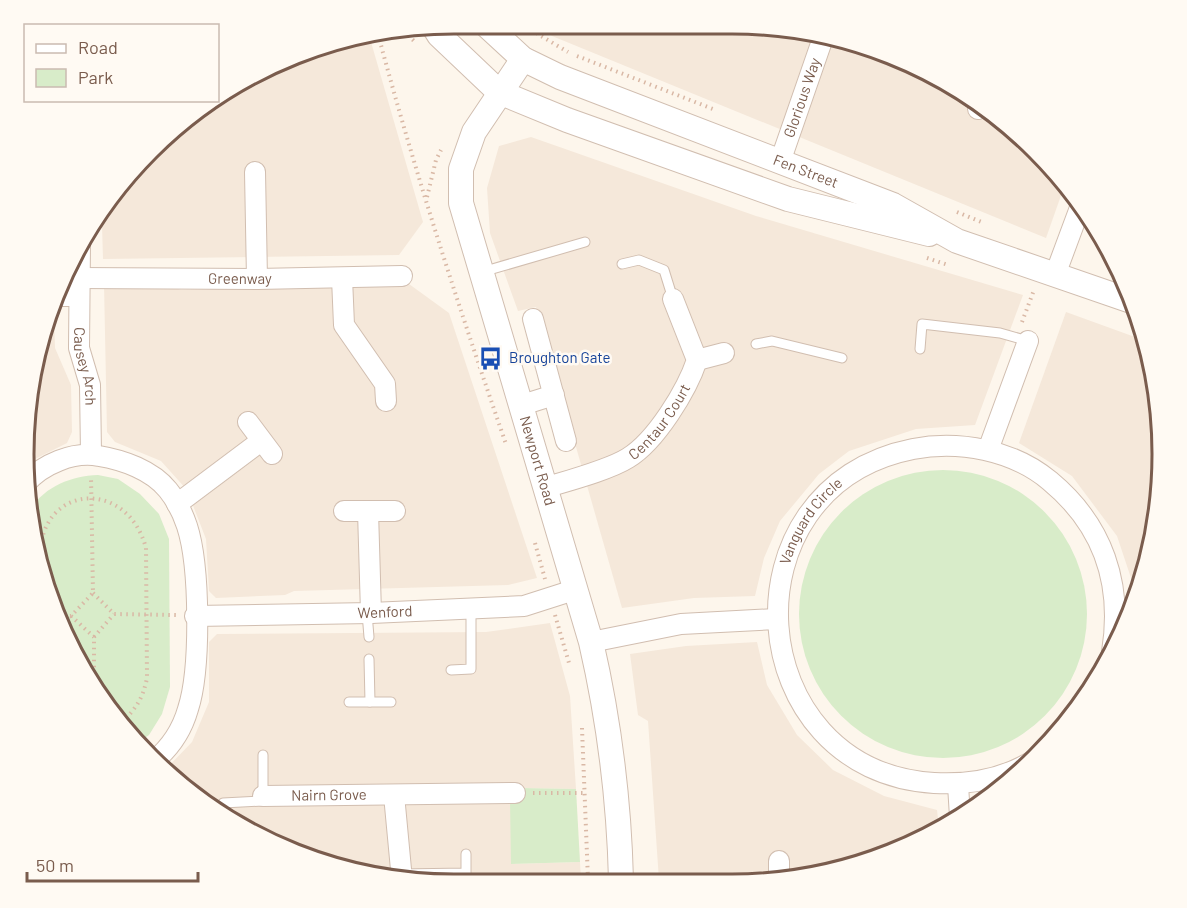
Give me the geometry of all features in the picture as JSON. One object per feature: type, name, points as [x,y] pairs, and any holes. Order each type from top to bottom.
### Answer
[{"type":"street","name":"Fen Street","points":[[496,34],[523,59],[560,77],[893,205],[957,241],[1123,298]]},
{"type":"street","points":[[439,35],[499,92],[567,120],[788,199],[957,241]]},
{"type":"street","name":"Glorious Way","points":[[780,162],[821,44]]},
{"type":"street","name":"Newport Road","points":[[523,59],[474,132],[461,169],[461,202],[591,642],[604,698],[610,744],[621,874]]},
{"type":"street","points":[[255,172],[257,279]]},
{"type":"street","points":[[1050,273],[1077,214]]},
{"type":"street","name":"Causey Arch","points":[[79,266],[79,348],[90,385],[91,454]]},
{"type":"street","name":"Greenway","points":[[66,292],[78,287],[257,279],[402,276]]},
{"type":"street","points":[[342,278],[344,325],[385,384],[386,401]]},
{"type":"street","points":[[673,299],[697,360],[730,352]]},
{"type":"street","points":[[533,319],[566,441]]},
{"type":"street","points":[[988,450],[1028,341]]},
{"type":"street","name":"Centaur Court","points":[[544,488],[628,458],[654,434],[690,380],[697,360]]},
{"type":"street","points":[[522,405],[554,395]]},
{"type":"street","points":[[177,504],[266,448],[248,422]]},
{"type":"street","name":"Vanguard Circle","points":[[1006,772],[993,778],[958,785],[913,782],[870,767],[832,741],[802,706],[783,665],[776,619],[778,587],[790,547],[800,528],[819,502],[842,480],[869,463],[899,452],[930,446],[962,446],[988,450],[1021,462],[1046,477],[1068,496],[1086,518],[1100,543],[1110,570],[1116,598],[1116,625]]},
{"type":"street","points":[[35,476],[51,464],[73,456],[91,454],[117,459],[143,471],[166,488],[177,504],[187,527],[194,572],[196,656],[189,707],[181,730],[161,755]]},
{"type":"street","points":[[368,511],[369,613]]},
{"type":"street","points":[[344,512],[395,511]]},
{"type":"street","name":"Wenford","points":[[195,616],[369,613],[524,606],[574,590]]},
{"type":"street","points":[[591,642],[681,624],[776,619]]},
{"type":"street","points":[[958,785],[959,807]]},
{"type":"street","name":"Nairn Grove","points":[[263,796],[515,793]]},
{"type":"street","points":[[394,795],[400,870]]},
{"type":"lane","points":[[482,272],[585,242]]},
{"type":"lane","points":[[622,264],[639,260],[664,270],[673,299]]},
{"type":"lane","points":[[920,350],[922,324],[1000,333],[1028,341]]},
{"type":"lane","points":[[756,344],[772,341],[842,358]]},
{"type":"lane","points":[[451,670],[471,669],[471,608]]},
{"type":"lane","points":[[369,613],[369,637]]},
{"type":"lane","points":[[369,659],[370,702]]},
{"type":"lane","points":[[349,702],[391,702]]},
{"type":"lane","points":[[223,803],[263,801],[263,756]]},
{"type":"lane","points":[[451,874],[466,873],[466,854]]},
{"type":"path","points":[[380,42],[411,160],[427,199],[447,275],[507,449]]},
{"type":"path","points":[[1028,341],[1021,324],[1033,290],[1050,273]]},
{"type":"path","points":[[91,454],[93,592],[114,614]]},
{"type":"path","points":[[43,534],[49,519],[63,506],[79,499],[92,499],[119,506],[132,517],[141,530],[146,548],[147,678],[143,696],[134,712],[128,717]]},
{"type":"path","points":[[533,535],[571,667]]},
{"type":"path","points":[[71,616],[93,592]]},
{"type":"path","points":[[94,669],[94,637],[114,614],[147,613],[195,616]]},
{"type":"path","points":[[66,616],[71,616],[94,637]]},
{"type":"path","points":[[582,724],[588,874]]},
{"type":"path","points":[[515,793],[584,793]]},
{"type":"shaded area","points":[[550,34],[760,35],[842,49],[894,66],[966,105],[1010,139],[1048,177],[1062,194],[1046,238]]},
{"type":"shaded area","points":[[371,43],[423,222],[399,255],[103,259],[102,226],[105,221],[157,157],[199,121],[244,91],[293,66]]},
{"type":"shaded area","points":[[531,137],[756,216],[1023,295],[975,425],[916,429],[849,451],[819,474],[780,521],[764,558],[755,596],[694,598],[622,608],[536,307],[518,311],[490,233],[487,188],[499,146]]},
{"type":"shaded area","points":[[104,284],[163,284],[181,290],[409,284],[449,313],[537,578],[508,585],[294,591],[285,595],[216,598],[209,591],[206,539],[187,490],[161,461],[115,442],[107,432]]},
{"type":"shaded area","points":[[1066,312],[1136,337],[1149,399],[1152,427],[1152,481],[1144,536],[1132,582],[1117,536],[1072,476],[1019,443]]},
{"type":"shaded area","points":[[54,328],[55,348],[71,385],[72,432],[67,443],[34,459],[38,399]]},
{"type":"shaded area","points":[[550,623],[570,696],[576,789],[521,788],[512,864],[580,862],[581,874],[427,873],[345,859],[293,842],[244,817],[199,787],[171,764],[192,742],[209,702],[209,642],[217,634],[486,632]]},
{"type":"shaded area","points":[[757,642],[767,685],[797,735],[833,770],[884,796],[937,810],[938,820],[894,842],[815,865],[760,873],[659,874],[648,721],[638,715],[630,654],[686,646]]},
{"type":"green space","points":[[929,470],[957,470],[985,476],[1011,487],[1035,502],[1055,522],[1070,546],[1081,572],[1087,600],[1085,642],[1070,682],[1055,706],[1035,726],[1011,741],[985,752],[957,758],[929,758],[901,752],[875,741],[851,726],[831,706],[816,682],[805,656],[799,628],[799,600],[805,572],[816,546],[831,522],[851,502],[875,487],[901,476]]},
{"type":"green space","points":[[98,475],[118,479],[140,494],[159,514],[169,539],[170,687],[162,714],[145,738],[105,687],[78,640],[57,589],[43,536],[37,500],[51,488],[69,480]]},
{"type":"green space","points":[[521,788],[576,789],[580,862],[511,864],[510,799]]},
{"type":"place","name":"Broughton Gate","points":[[491,358]]}]
